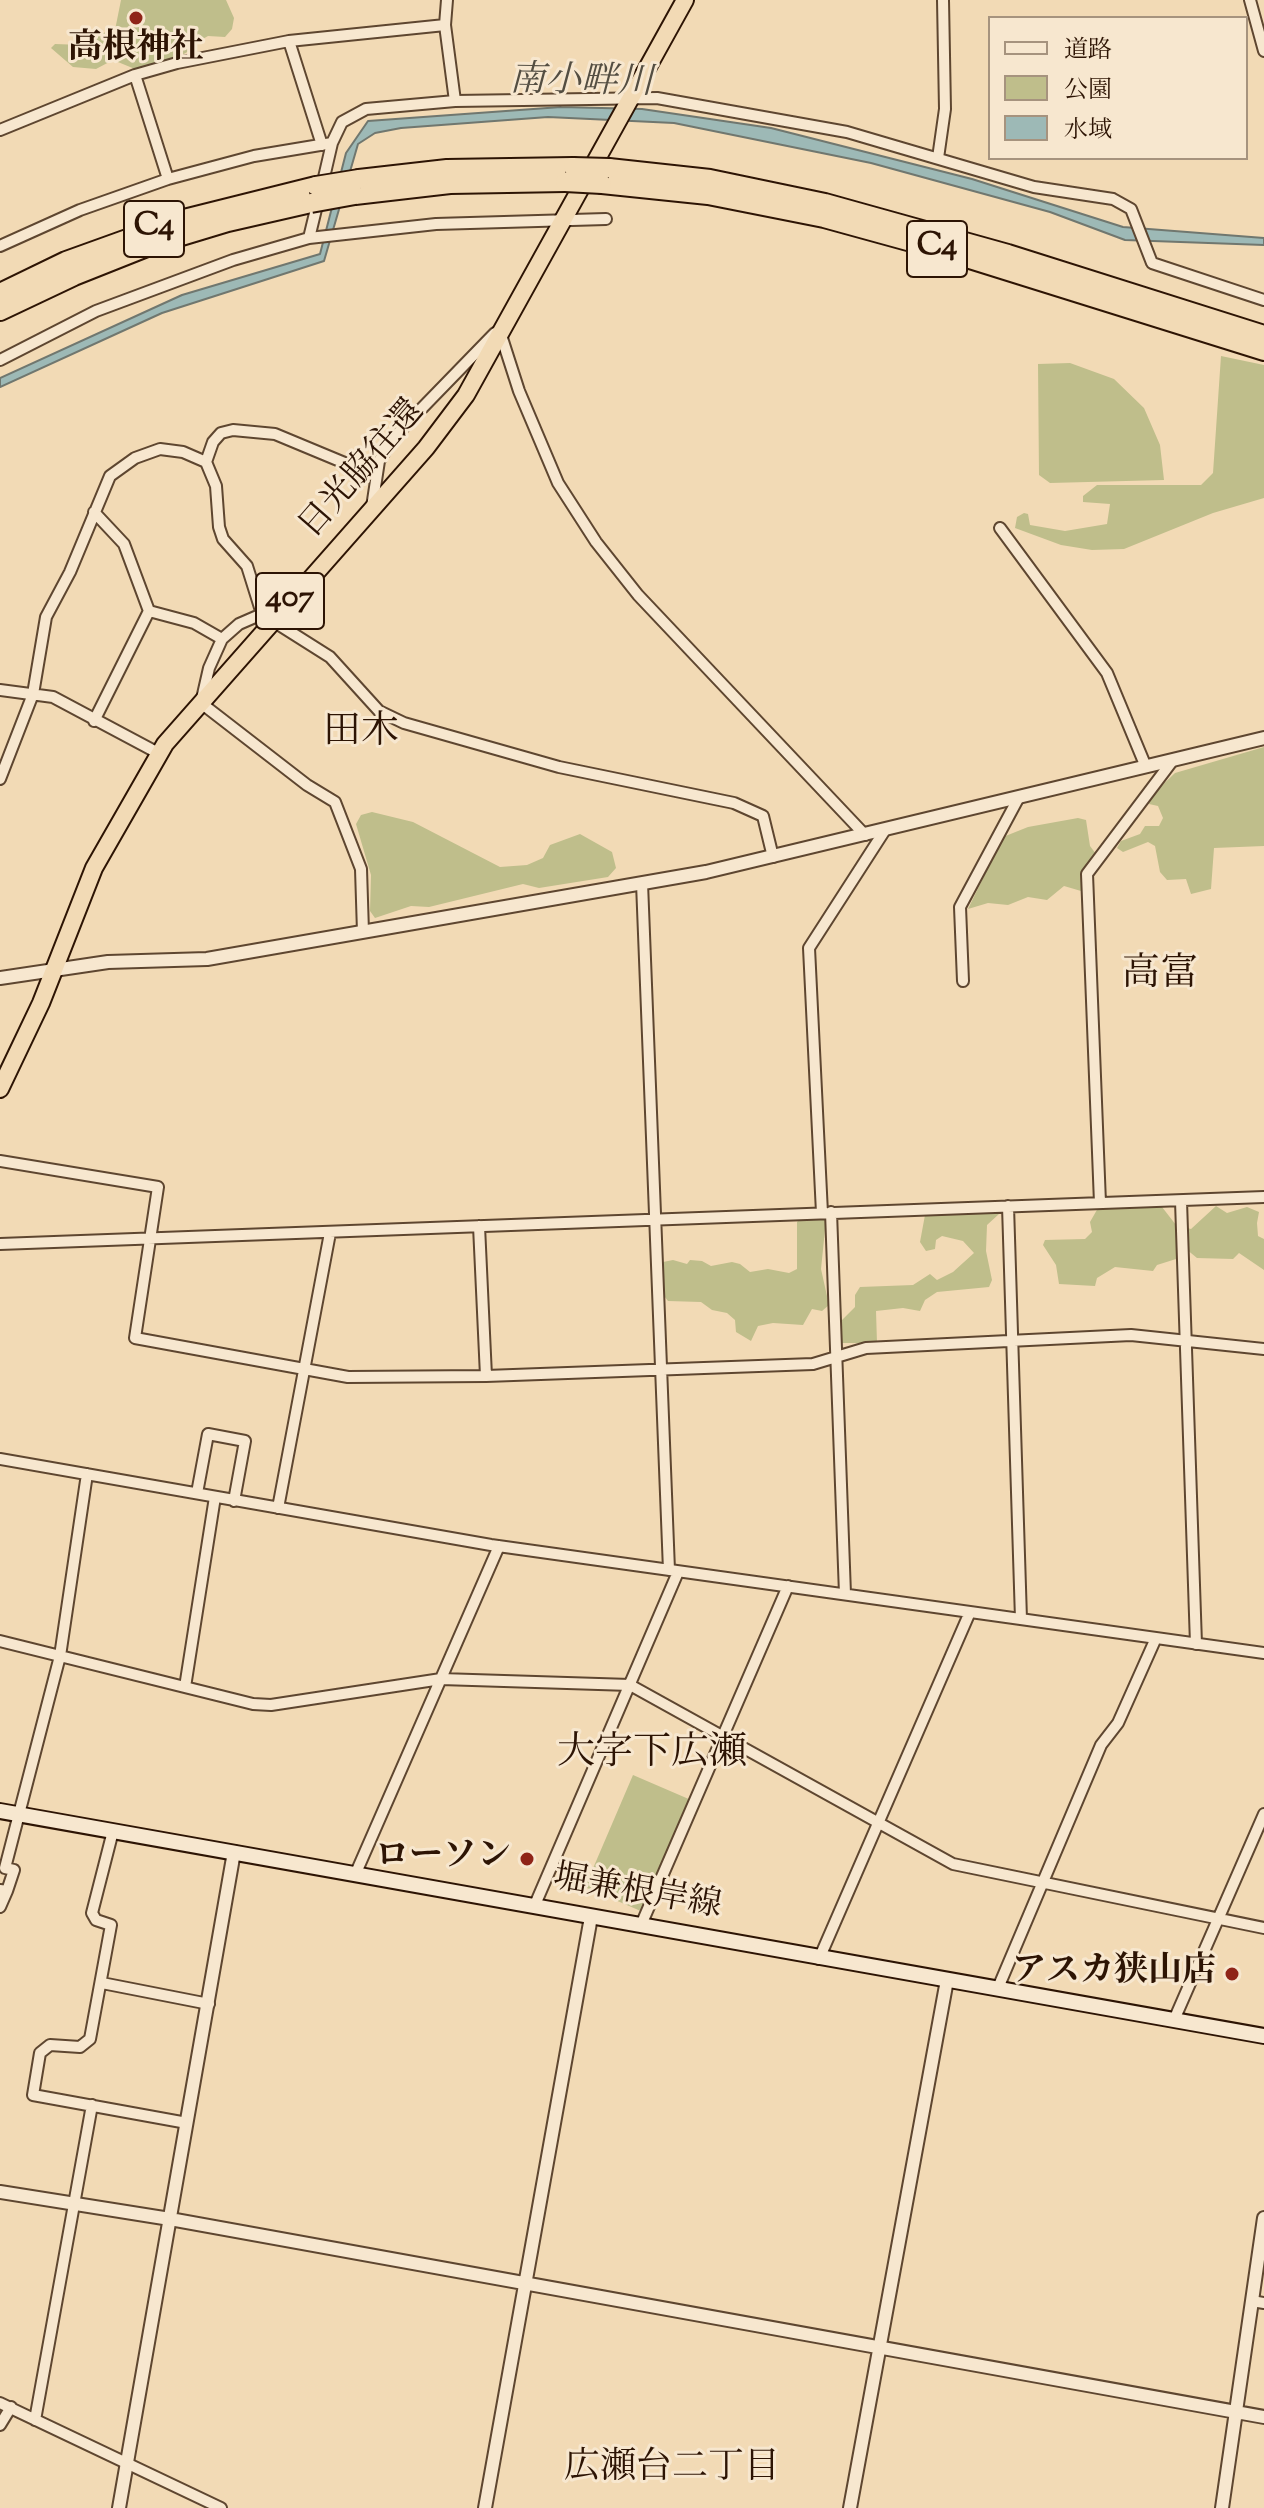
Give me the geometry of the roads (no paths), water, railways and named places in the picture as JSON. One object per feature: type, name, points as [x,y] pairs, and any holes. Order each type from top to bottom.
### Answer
[{"type":"highway","name":"日光脇往還","points":[[0,1089],[41,1003],[94,868],[160,754],[266,618],[372,509],[446,424],[504,329],[685,0]]},
{"type":"highway","name":"C4","points":[[0,293],[66,261],[180,220],[447,169],[710,179],[825,203],[965,241],[1264,335]]},
{"type":"highway","name":"C4","points":[[606,176],[824,218],[944,251],[1264,351]]},
{"type":"highway","name":"C4","points":[[0,311],[74,276],[152,245],[314,195]]},
{"type":"main road","name":"堀兼根岸線","points":[[0,1811],[1264,2036]]},
{"type":"street","points":[[447,0],[445,25],[455,101]]},
{"type":"street","points":[[938,158],[945,109],[943,0]]},
{"type":"street","points":[[1250,0],[1264,51]]},
{"type":"street","points":[[0,130],[135,75],[177,63],[289,41],[445,25]]},
{"type":"street","points":[[289,41],[327,144]]},
{"type":"street","points":[[135,75],[168,179]]},
{"type":"street","points":[[309,238],[327,144],[342,122],[366,109],[455,101],[629,101],[721,107],[847,132],[1034,187],[1113,199],[1126,205],[1133,214],[1144,252],[1156,266],[1264,300]]},
{"type":"street","points":[[0,246],[80,210],[168,179],[254,156],[327,144]]},
{"type":"street","points":[[0,360],[96,311],[233,260],[309,238],[563,218],[606,219]]},
{"type":"street","points":[[372,509],[379,461],[394,437],[491,336],[504,329],[519,391],[558,483],[596,542],[638,595],[865,835]]},
{"type":"street","points":[[206,462],[221,433],[256,431],[304,444],[376,476]]},
{"type":"street","points":[[0,779],[33,694],[46,617],[70,572],[110,476],[135,458],[160,449],[183,452],[206,462],[216,486],[223,539],[247,566],[266,618],[330,657],[379,711],[404,723],[559,767],[734,803],[763,816],[773,857]]},
{"type":"street","points":[[94,512],[124,544],[149,611],[94,721]]},
{"type":"street","points":[[1000,528],[1107,673],[1146,767]]},
{"type":"street","points":[[149,611],[194,623],[222,639]]},
{"type":"street","points":[[266,618],[239,624],[222,639],[209,668],[201,703],[307,785],[335,802],[361,869],[363,932]]},
{"type":"street","points":[[0,690],[53,697],[160,754]]},
{"type":"street","points":[[0,978],[108,962],[207,959],[642,883],[773,857],[1264,738]]},
{"type":"street","points":[[1100,1203],[1087,874],[1173,760]]},
{"type":"street","points":[[963,981],[960,907],[1019,797]]},
{"type":"street","points":[[845,1594],[836,1355],[809,948],[885,830]]},
{"type":"street","points":[[534,1907],[630,1685],[674,1571],[660,1370],[642,883]]},
{"type":"street","points":[[0,1161],[158,1187],[135,1338],[348,1377],[486,1376],[813,1364],[866,1348],[1131,1335],[1264,1349]]},
{"type":"street","points":[[0,1244],[1264,1197]]},
{"type":"street","points":[[1181,1201],[1196,1644]]},
{"type":"street","points":[[1008,1206],[1021,1619]]},
{"type":"street","points":[[479,1226],[486,1376]]},
{"type":"street","points":[[278,1508],[330,1233]]},
{"type":"street","points":[[197,1493],[208,1434],[245,1441],[234,1501]]},
{"type":"street","points":[[0,1459],[499,1546],[1264,1653]]},
{"type":"street","points":[[0,1907],[3,1890],[14,1870],[5,1868],[60,1656],[87,1474]]},
{"type":"street","points":[[185,1687],[215,1497]]},
{"type":"street","points":[[355,1875],[499,1546]]},
{"type":"street","points":[[641,1925],[788,1586]]},
{"type":"street","points":[[819,1959],[970,1612]]},
{"type":"street","points":[[998,1988],[1101,1745],[1118,1723],[1156,1638]]},
{"type":"street","points":[[0,1641],[271,1705],[441,1679],[630,1685],[953,1864],[1264,1928]]},
{"type":"street","points":[[1174,2020],[1264,1814]]},
{"type":"street","points":[[113,1831],[92,1913],[96,1920],[111,1925],[90,2039],[80,2047],[50,2045],[40,2053],[33,2095],[187,2123]]},
{"type":"street","points":[[119,2508],[234,1852]]},
{"type":"street","points":[[485,2508],[591,1917]]},
{"type":"street","points":[[850,2508],[947,1980]]},
{"type":"street","points":[[102,1983],[209,2004]]},
{"type":"street","points":[[35,2420],[92,2105]]},
{"type":"street","points":[[0,2192],[170,2219],[878,2345],[1264,2417]]},
{"type":"street","points":[[1222,2508],[1235,2411],[1258,2302],[1264,2218]]},
{"type":"street","points":[[0,2403],[221,2508]]},
{"type":"street","points":[[0,2425],[11,2407]]},
{"type":"water","points":[[561,107],[642,109],[771,128],[972,179],[1123,227],[1264,238],[1264,245],[1125,240],[1050,212],[871,163],[674,123],[548,117],[401,128],[375,133],[358,144],[324,261],[162,313],[0,387],[0,378],[182,295],[320,254],[346,153],[368,121]]},
{"type":"place","name":"高根神社","points":[[136,18]]},
{"type":"place","name":"ローソン","points":[[527,1859]]},
{"type":"place","name":"アスカ狭山店","points":[[1232,1974]]},
{"type":"district","name":"田木","points":[[361,736]]},
{"type":"district","name":"高富","points":[[1160,978]]},
{"type":"district","name":"大字下広瀬","points":[[652,1757]]},
{"type":"district","name":"広瀬台二丁目","points":[[672,2471]]},
{"type":"water label","name":"南小畔川","points":[[581,85]]}]
